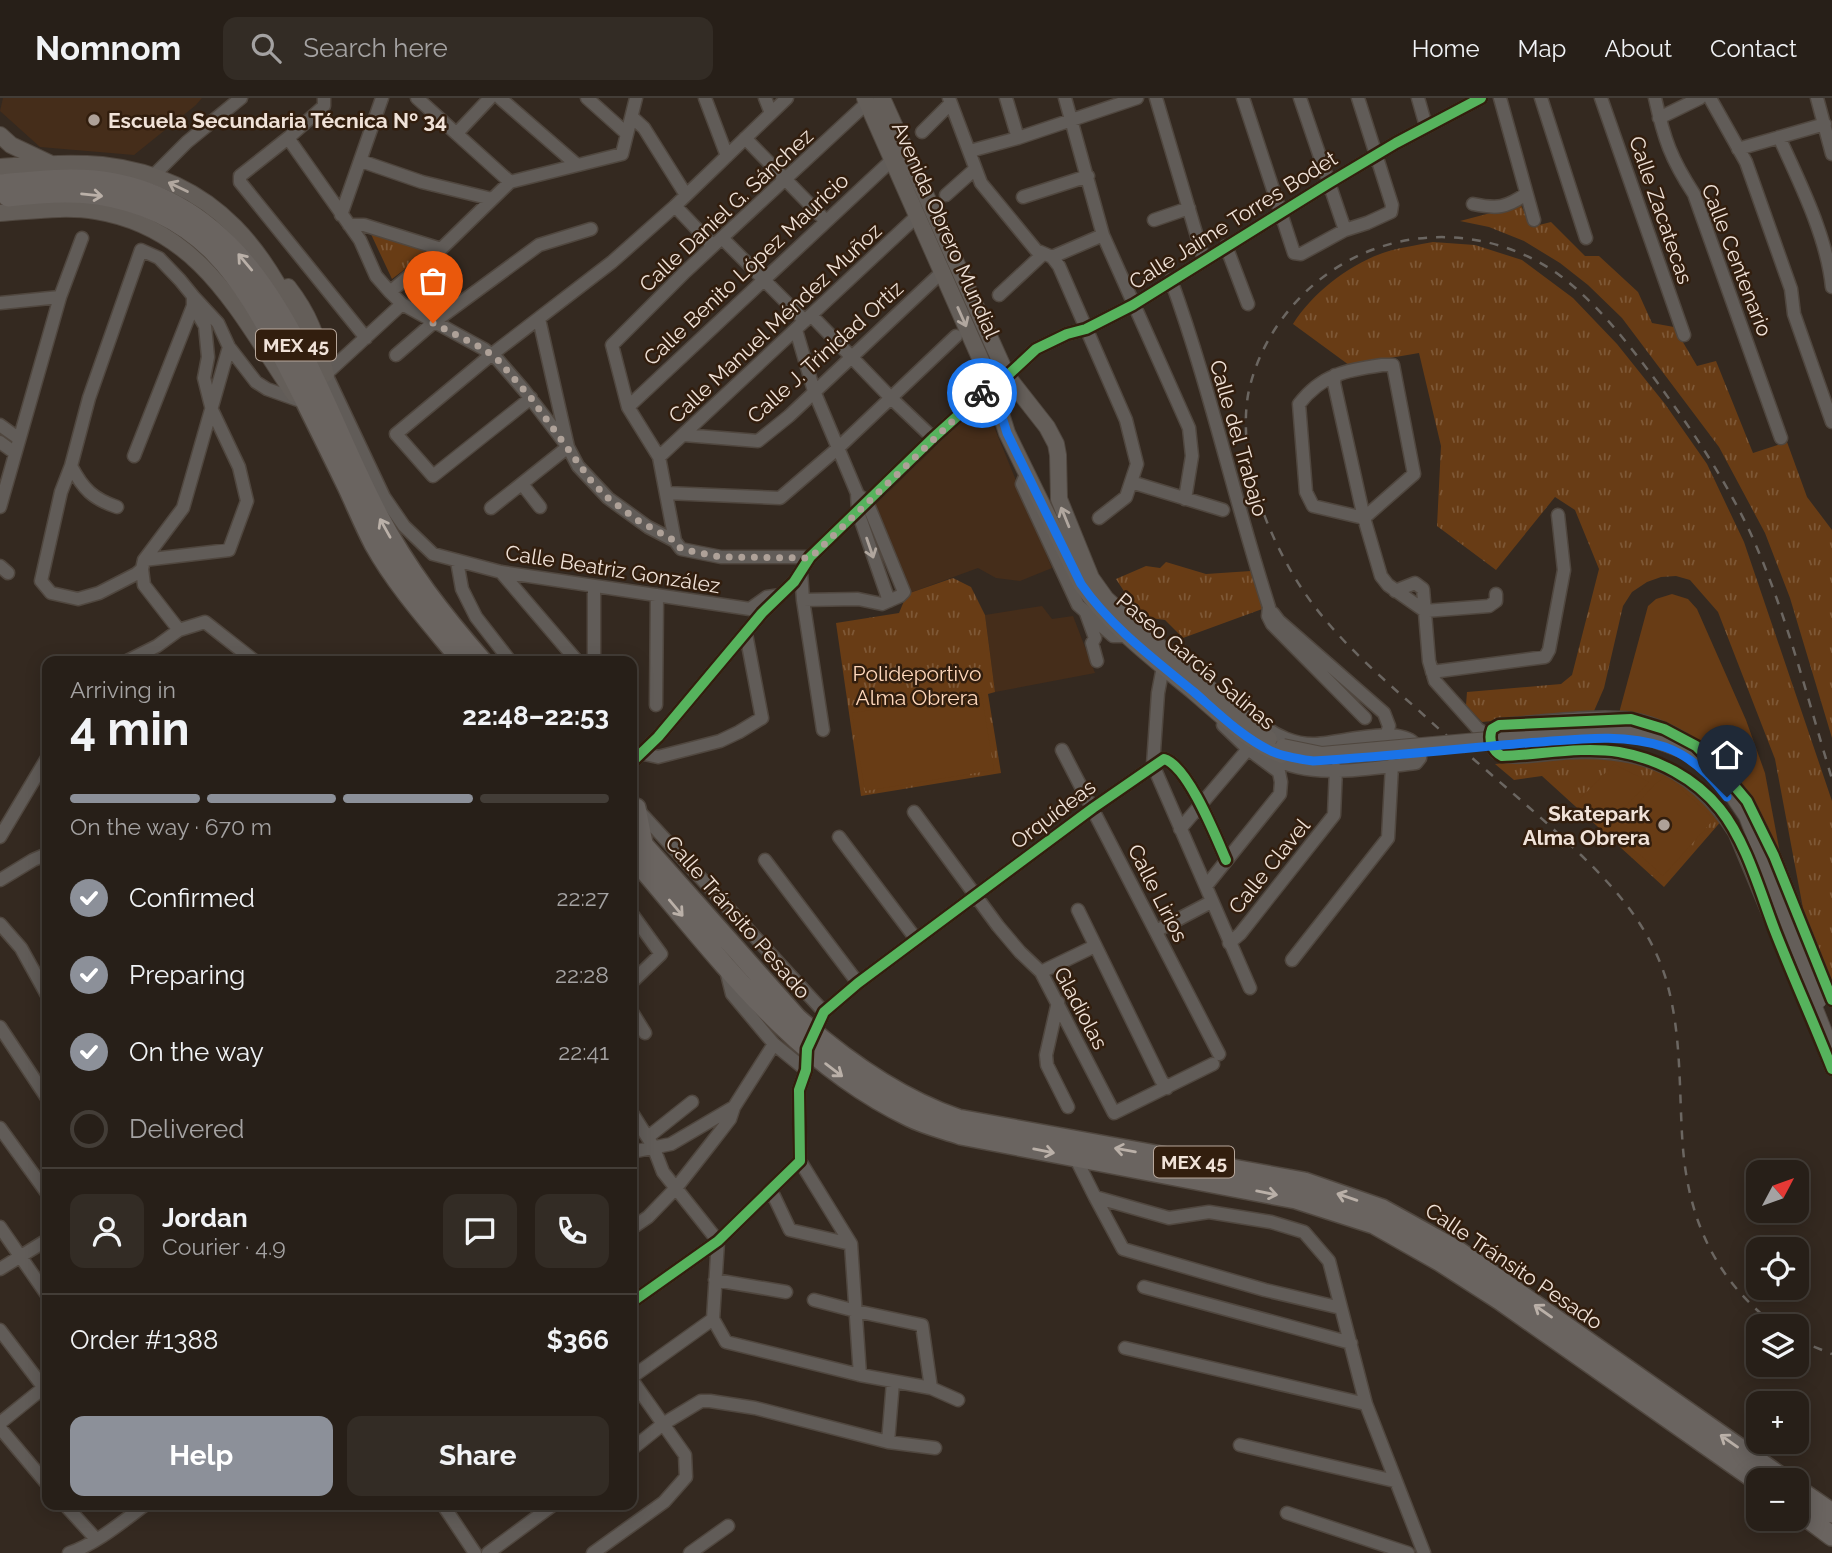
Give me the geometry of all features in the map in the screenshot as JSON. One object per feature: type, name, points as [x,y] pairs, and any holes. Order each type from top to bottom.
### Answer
[{"type":"main road","name":"Avenida Obrero Mundial","points":[[876,99],[891,160],[992,384],[1007,433],[1081,584],[1096,606]]},
{"type":"main road","name":"Avenida Obrero Mundial","points":[[876,99],[1007,376],[1047,427],[1056,444],[1059,499],[1091,578],[1096,606]]},
{"type":"main road","points":[[0,135],[11,145],[51,164]]},
{"type":"main road","points":[[0,167],[51,164],[103,166],[153,176],[216,208],[240,232],[305,309],[326,374]]},
{"type":"main road","name":"MEX 45","points":[[0,184],[53,179],[105,181],[151,194],[188,211],[219,234],[253,272],[282,316],[377,514],[403,562],[478,656]]},
{"type":"main road","name":"MEX 45","points":[[0,197],[67,193],[97,195],[139,205],[188,230],[212,250],[248,292],[312,414],[374,543],[405,590],[459,656]]},
{"type":"main road","points":[[0,214],[68,209],[96,211],[148,227],[173,242],[210,272],[227,291],[298,400],[312,414]]},
{"type":"main road","points":[[266,263],[296,318],[312,357],[323,397]]},
{"type":"main road","name":"Paseo García Salinas","points":[[1096,606],[1242,733],[1270,750],[1283,751],[1313,761],[1601,738],[1636,740],[1673,750],[1709,775],[1738,814],[1832,1028]]},
{"type":"main road","name":"Paseo García Salinas","points":[[1096,606],[1283,751]]},
{"type":"main road","name":"Calle Tránsito Pesado","points":[[637,854],[775,995],[810,1041],[871,1096],[912,1118],[961,1135],[1296,1199],[1374,1224],[1500,1300],[1746,1473]]},
{"type":"main road","name":"Calle Tránsito Pesado","points":[[637,855],[726,969],[758,1004],[810,1041],[916,1102],[958,1119],[1304,1182],[1382,1209],[1458,1251],[1768,1468]]},
{"type":"main road","name":"Paseo García Salinas","points":[[1821,1001],[1832,1052]]},
{"type":"main road","points":[[1809,1497],[1832,1513]]},
{"type":"main road","points":[[1809,1519],[1832,1536]]},
{"type":"street","points":[[153,176],[241,98]]},
{"type":"street","points":[[324,98],[324,106],[240,176],[240,182],[366,338]]},
{"type":"street","points":[[345,220],[382,98]]},
{"type":"street","points":[[417,98],[510,182]]},
{"type":"street","points":[[457,133],[490,98]]},
{"type":"street","points":[[500,98],[577,166]]},
{"type":"street","points":[[587,98],[626,133]]},
{"type":"street","points":[[390,292],[441,249],[510,182],[622,154],[636,98]]},
{"type":"street","points":[[705,98],[727,156]]},
{"type":"street","points":[[765,98],[771,113]]},
{"type":"street","points":[[531,398],[433,476],[396,434],[491,355],[612,262],[675,206],[787,98]]},
{"type":"street","points":[[1006,98],[1018,138]]},
{"type":"street","points":[[1065,98],[1103,235],[1189,428],[1192,456],[1185,499]]},
{"type":"street","points":[[970,150],[1018,138],[1137,98]]},
{"type":"street","points":[[1156,98],[1204,260]]},
{"type":"street","points":[[1243,98],[1294,253],[1306,253],[1345,230],[1391,212],[1392,205],[1358,98]]},
{"type":"street","points":[[1300,98],[1345,230]]},
{"type":"street","points":[[1418,98],[1426,127]]},
{"type":"street","name":"Calle Jaime Torres Bodet","points":[[801,572],[810,558],[933,438],[992,384],[1007,376],[1037,349],[1067,334],[1086,329],[1133,305],[1376,155],[1481,98]]},
{"type":"street","points":[[1500,98],[1534,220]]},
{"type":"street","points":[[1541,98],[1586,237]]},
{"type":"street","name":"Calle Zacatecas","points":[[1601,98],[1684,335]]},
{"type":"street","name":"Calle Centenario","points":[[1655,98],[1664,139],[1674,163],[1694,194],[1781,438]]},
{"type":"street","points":[[1659,118],[1700,98]]},
{"type":"street","points":[[1710,98],[1750,175],[1791,289],[1794,314],[1832,422]]},
{"type":"street","points":[[1817,98],[1832,154]]},
{"type":"street","name":"Calle Daniel G. Sánchez","points":[[628,407],[612,345],[718,242],[876,99]]},
{"type":"street","points":[[922,132],[950,100],[981,183],[1036,250],[1059,266],[1126,420],[1137,464],[1126,498],[1099,518]]},
{"type":"street","points":[[632,117],[644,128],[686,195]]},
{"type":"street","points":[[1738,149],[1825,124]]},
{"type":"street","points":[[1779,137],[1809,206],[1830,272],[1832,288]]},
{"type":"street","points":[[288,138],[360,240],[376,276],[390,292],[402,304],[491,355],[531,398],[568,447],[578,466],[608,498],[648,527],[675,541],[681,549],[721,557],[810,558]]},
{"type":"street","points":[[746,138],[826,221]]},
{"type":"street","name":"Calle Benito López Mauricio","points":[[628,407],[891,160]]},
{"type":"street","points":[[361,161],[422,182],[492,199]]},
{"type":"street","points":[[946,195],[974,170]]},
{"type":"street","points":[[1023,197],[1088,176]]},
{"type":"street","points":[[1473,204],[1504,207],[1526,194]]},
{"type":"street","points":[[675,206],[765,279],[804,322],[853,357],[933,438]]},
{"type":"street","points":[[1154,220],[1189,208]]},
{"type":"street","name":"Calle Manuel Méndez Muñoz","points":[[659,457],[916,217]]},
{"type":"street","points":[[345,220],[441,249]]},
{"type":"street","points":[[396,355],[433,323],[539,245],[591,229]]},
{"type":"street","points":[[999,295],[1048,256],[1103,235]]},
{"type":"street","points":[[0,507],[60,297],[82,238]]},
{"type":"street","points":[[1226,246],[1248,304]]},
{"type":"street","points":[[229,347],[183,508],[136,574],[99,593],[78,599],[51,593],[41,580],[61,492],[71,466],[89,398],[141,250],[159,258],[193,301],[218,323],[229,347],[256,382],[267,389],[298,400]]},
{"type":"street","name":"Calle J. Trinidad Ortiz","points":[[684,435],[758,441],[789,416],[942,272]]},
{"type":"street","name":"Calle del Trabajo","points":[[1171,280],[1216,420],[1236,500],[1269,607],[1268,616],[1286,641],[1365,718]]},
{"type":"street","points":[[0,303],[60,297]]},
{"type":"street","points":[[143,564],[229,550],[247,501],[239,467],[212,410],[204,379],[208,357],[205,326],[193,301]]},
{"type":"street","points":[[134,456],[193,301]]},
{"type":"street","points":[[326,374],[402,304]]},
{"type":"street","points":[[539,319],[568,447]]},
{"type":"street","points":[[804,322],[814,391],[836,449],[857,493],[889,601]]},
{"type":"street","points":[[666,493],[780,498],[956,336]]},
{"type":"street","points":[[1393,365],[1414,474],[1364,518],[1313,506],[1306,492],[1299,404],[1318,384],[1335,375],[1359,368],[1393,365]]},
{"type":"street","name":"Calle Beatriz González","points":[[326,374],[376,481],[395,514],[433,554],[501,572],[756,611]]},
{"type":"street","points":[[1335,375],[1334,383],[1364,518],[1381,576],[1395,591],[1425,611],[1489,606],[1496,601],[1496,594]]},
{"type":"street","points":[[628,407],[659,457],[675,541]]},
{"type":"street","points":[[0,425],[18,438]]},
{"type":"street","points":[[0,442],[15,453]]},
{"type":"street","points":[[491,508],[568,447]]},
{"type":"street","points":[[71,466],[81,484],[99,501],[117,508]]},
{"type":"street","points":[[1131,482],[1223,510]]},
{"type":"street","points":[[522,484],[540,507]]},
{"type":"street","points":[[803,600],[858,598],[882,604],[904,592],[862,507]]},
{"type":"street","points":[[1432,672],[1545,657],[1549,650],[1564,569],[1558,515]]},
{"type":"street","points":[[458,561],[462,589],[471,608],[507,656]]},
{"type":"street","points":[[143,564],[144,585],[179,630]]},
{"type":"street","points":[[501,572],[573,656]]},
{"type":"street","points":[[637,756],[658,737],[746,634],[756,611],[781,595],[801,572]]},
{"type":"street","points":[[801,572],[823,730]]},
{"type":"street","points":[[1395,591],[1415,583],[1423,589],[1432,672],[1442,691],[1478,729],[1489,736],[1497,753],[1502,756],[1585,750],[1618,752],[1665,766],[1699,788],[1720,809],[1735,833],[1832,1069]]},
{"type":"street","points":[[594,587],[594,656]]},
{"type":"street","points":[[656,705],[657,595]]},
{"type":"street","points":[[1096,606],[1095,638],[1092,643],[1097,661]]},
{"type":"street","points":[[1269,607],[1279,621],[1384,713],[1388,726],[1387,734]]},
{"type":"street","points":[[137,656],[179,630],[205,622],[248,656]]},
{"type":"street","points":[[637,757],[658,757],[720,741],[762,718],[746,634]]},
{"type":"street","points":[[1163,667],[1158,693],[1153,765],[1250,988]]},
{"type":"street","points":[[1206,886],[1280,794],[1281,782],[1279,772],[1248,749],[1207,704]]},
{"type":"street","points":[[1237,713],[1250,716],[1281,737],[1310,744],[1387,734],[1412,741],[1420,758],[1416,763],[1309,769],[1276,761],[1254,748],[1242,733]]},
{"type":"street","points":[[1489,736],[1492,729],[1499,725],[1631,719],[1664,729],[1696,747],[1747,801],[1774,856],[1821,1001]]},
{"type":"street","points":[[1180,829],[1248,749]]},
{"type":"street","name":"Calle Lirios","points":[[1062,750],[1156,931],[1216,1059],[1167,1088]]},
{"type":"street","points":[[1153,765],[1164,759],[1174,764],[1202,803],[1226,860]]},
{"type":"street","name":"Orquídeas","points":[[824,1012],[916,939],[1153,765]]},
{"type":"street","points":[[1292,960],[1388,838],[1392,765]]},
{"type":"street","points":[[0,837],[42,766]]},
{"type":"street","name":"Calle Clavel","points":[[1229,943],[1240,934],[1334,815],[1336,769]]},
{"type":"street","points":[[637,807],[699,879],[824,1012],[810,1041],[806,1070],[799,1090],[800,1161],[851,1244],[860,1375]]},
{"type":"street","name":"Gladiolas","points":[[915,812],[1020,953],[1041,972],[1114,1113],[1167,1088]]},
{"type":"street","points":[[839,837],[916,939]]},
{"type":"street","points":[[0,880],[42,856]]},
{"type":"street","points":[[765,860],[858,983]]},
{"type":"street","points":[[1156,931],[1211,902]]},
{"type":"street","points":[[1078,910],[1167,1088]]},
{"type":"street","points":[[637,921],[661,954],[637,977]]},
{"type":"street","points":[[0,924],[21,948],[42,986]]},
{"type":"street","points":[[1041,972],[1096,946]]},
{"type":"street","points":[[726,969],[732,994],[775,1044],[806,1070]]},
{"type":"street","points":[[1058,1002],[1046,1065],[1068,1107]]},
{"type":"street","points":[[637,1020],[645,1033]]},
{"type":"street","points":[[0,1027],[42,1090]]},
{"type":"street","points":[[637,1225],[676,1188],[730,1119],[734,1107],[775,1044]]},
{"type":"street","points":[[637,1149],[650,1142],[692,1102]]},
{"type":"street","points":[[650,1142],[671,1144],[734,1107]]},
{"type":"street","points":[[637,1121],[663,1172],[718,1241],[713,1319],[726,1342],[860,1375],[931,1388],[958,1400]]},
{"type":"street","points":[[0,1128],[42,1186]]},
{"type":"street","points":[[1076,1157],[1123,1249],[1265,1290],[1341,1308]]},
{"type":"street","points":[[637,1298],[718,1241],[800,1161]]},
{"type":"street","points":[[771,1191],[790,1230],[851,1244]]},
{"type":"street","points":[[1095,1197],[1169,1218],[1209,1212],[1271,1222],[1304,1232],[1329,1261],[1366,1404],[1424,1553]]},
{"type":"street","points":[[0,1227],[42,1287]]},
{"type":"street","points":[[0,1269],[42,1243]]},
{"type":"street","points":[[715,1280],[786,1292]]},
{"type":"street","points":[[1144,1287],[1350,1343]]},
{"type":"street","points":[[814,1300],[922,1325],[931,1388]]},
{"type":"street","points":[[637,1374],[713,1319]]},
{"type":"street","points":[[0,1330],[42,1383]]},
{"type":"street","points":[[1125,1348],[1366,1404]]},
{"type":"street","points":[[888,1443],[893,1382]]},
{"type":"street","points":[[593,1553],[664,1502],[686,1477],[685,1455],[637,1385]]},
{"type":"street","points":[[42,1391],[0,1426],[42,1478]]},
{"type":"street","points":[[637,1445],[663,1424],[701,1401],[710,1401],[755,1408],[888,1443],[935,1448]]},
{"type":"street","points":[[1240,1445],[1395,1481]]},
{"type":"street","points":[[70,1510],[96,1539]]},
{"type":"street","points":[[69,1553],[96,1539],[138,1510]]},
{"type":"street","points":[[449,1510],[475,1553]]},
{"type":"street","points":[[488,1553],[546,1510]]},
{"type":"street","points":[[1287,1513],[1408,1553]]},
{"type":"street","points":[[690,1553],[728,1525]]},
{"type":"shaded area","name":"Escuela Secundaria Técnica Nº 34","points":[[3,98],[202,98],[134,155],[40,147],[0,111]]},
{"type":"shaded area","points":[[983,400],[1052,568],[1020,581],[996,578],[978,568],[907,594],[874,506]]},
{"type":"shaded area","points":[[1042,606],[1052,619],[1073,616],[1095,673],[995,692],[985,615]]},
{"type":"green space","points":[[1521,205],[1531,227],[1551,222],[1585,256],[1599,256],[1638,292],[1652,323],[1674,327],[1697,366],[1716,361],[1753,453],[1787,442],[1807,497],[1832,530],[1832,738],[1790,598],[1765,533],[1719,447],[1622,318],[1588,285],[1560,263],[1524,241],[1489,227],[1460,221]]},
{"type":"green space","points":[[370,232],[427,251],[392,279]]},
{"type":"green space","points":[[1433,242],[1475,245],[1522,260],[1573,298],[1617,344],[1665,404],[1707,464],[1744,542],[1832,801],[1832,986],[1805,919],[1775,759],[1718,612],[1690,580],[1676,576],[1661,577],[1632,592],[1623,606],[1604,688],[1594,711],[1482,722],[1466,705],[1467,692],[1561,684],[1572,675],[1599,569],[1575,510],[1555,497],[1496,570],[1437,526],[1441,446],[1419,353],[1349,365],[1293,324],[1322,290],[1348,270],[1389,251]]},
{"type":"green space","points":[[1166,562],[1206,574],[1251,571],[1265,608],[1183,638],[1165,620],[1151,618],[1133,605],[1116,579],[1146,566],[1160,568]]},
{"type":"green space","name":"Polideportivo Alma Obrera","points":[[953,578],[971,587],[985,615],[995,692],[988,694],[1001,773],[861,796],[836,623],[899,613],[907,594]]},
{"type":"green space","points":[[1672,594],[1688,599],[1697,609],[1746,720],[1765,773],[1783,869],[1761,814],[1728,767],[1697,741],[1663,721],[1639,713],[1619,713],[1648,606],[1656,599]]},
{"type":"green space","points":[[981,692],[994,770],[865,791],[852,713]]},
{"type":"green space","points":[[1591,756],[1620,757],[1672,774],[1723,819],[1664,887],[1542,776],[1514,780],[1495,764]]},
{"type":"green space","points":[[1614,764],[1649,782],[1604,829],[1577,802]]},
{"type":"green space","name":"Skatepark Alma Obrera","points":[[1667,776],[1714,819],[1663,876],[1613,830],[1655,784]]},
{"type":"railway","points":[[1762,1314],[1735,1287],[1719,1265],[1706,1242],[1697,1217],[1689,1191],[1685,1163],[1674,1015],[1665,976],[1641,925],[1619,896],[1581,855],[1344,641],[1312,604],[1276,543],[1254,481],[1246,437],[1246,416],[1248,395],[1258,361],[1289,310],[1316,282],[1347,261],[1381,247],[1416,239],[1453,237],[1489,243],[1524,255],[1572,285],[1610,323],[1654,378],[1706,453],[1740,512],[1763,562],[1785,623],[1832,779]]},
{"type":"railway","points":[[1809,1345],[1832,1354]]},
{"type":"cycle path","points":[[637,757],[658,737],[762,613],[794,582],[810,557],[933,438],[1036,349],[1067,334],[1086,329],[1133,305],[1396,143],[1481,98]]},
{"type":"cycle path","points":[[1832,1000],[1774,856],[1747,801],[1696,746],[1664,729],[1631,719],[1499,725],[1492,729],[1492,744],[1502,756],[1575,750],[1605,750],[1634,755],[1675,772],[1710,798],[1729,822],[1745,851],[1832,1069]]},
{"type":"cycle path","points":[[637,1298],[718,1241],[800,1161],[799,1090],[806,1070],[807,1049],[824,1012],[925,933],[1093,808],[1164,759],[1173,764],[1192,788],[1226,860]]},
{"type":"way so far","points":[[433,323],[484,349],[498,360],[568,447],[578,466],[608,498],[648,527],[675,541],[681,549],[721,557],[810,558],[982,393]]},
{"type":"place","name":"Escuela Secundaria Técnica Nº 34","points":[[94,120]]},
{"type":"place","name":"Skatepark Alma Obrera","points":[[1664,825]]},
{"type":"route","points":[[982,393],[992,384],[1007,433],[1081,584],[1096,605],[1207,704],[1242,733],[1270,750],[1313,761],[1618,738],[1673,750],[1709,775],[1727,797]]}]
